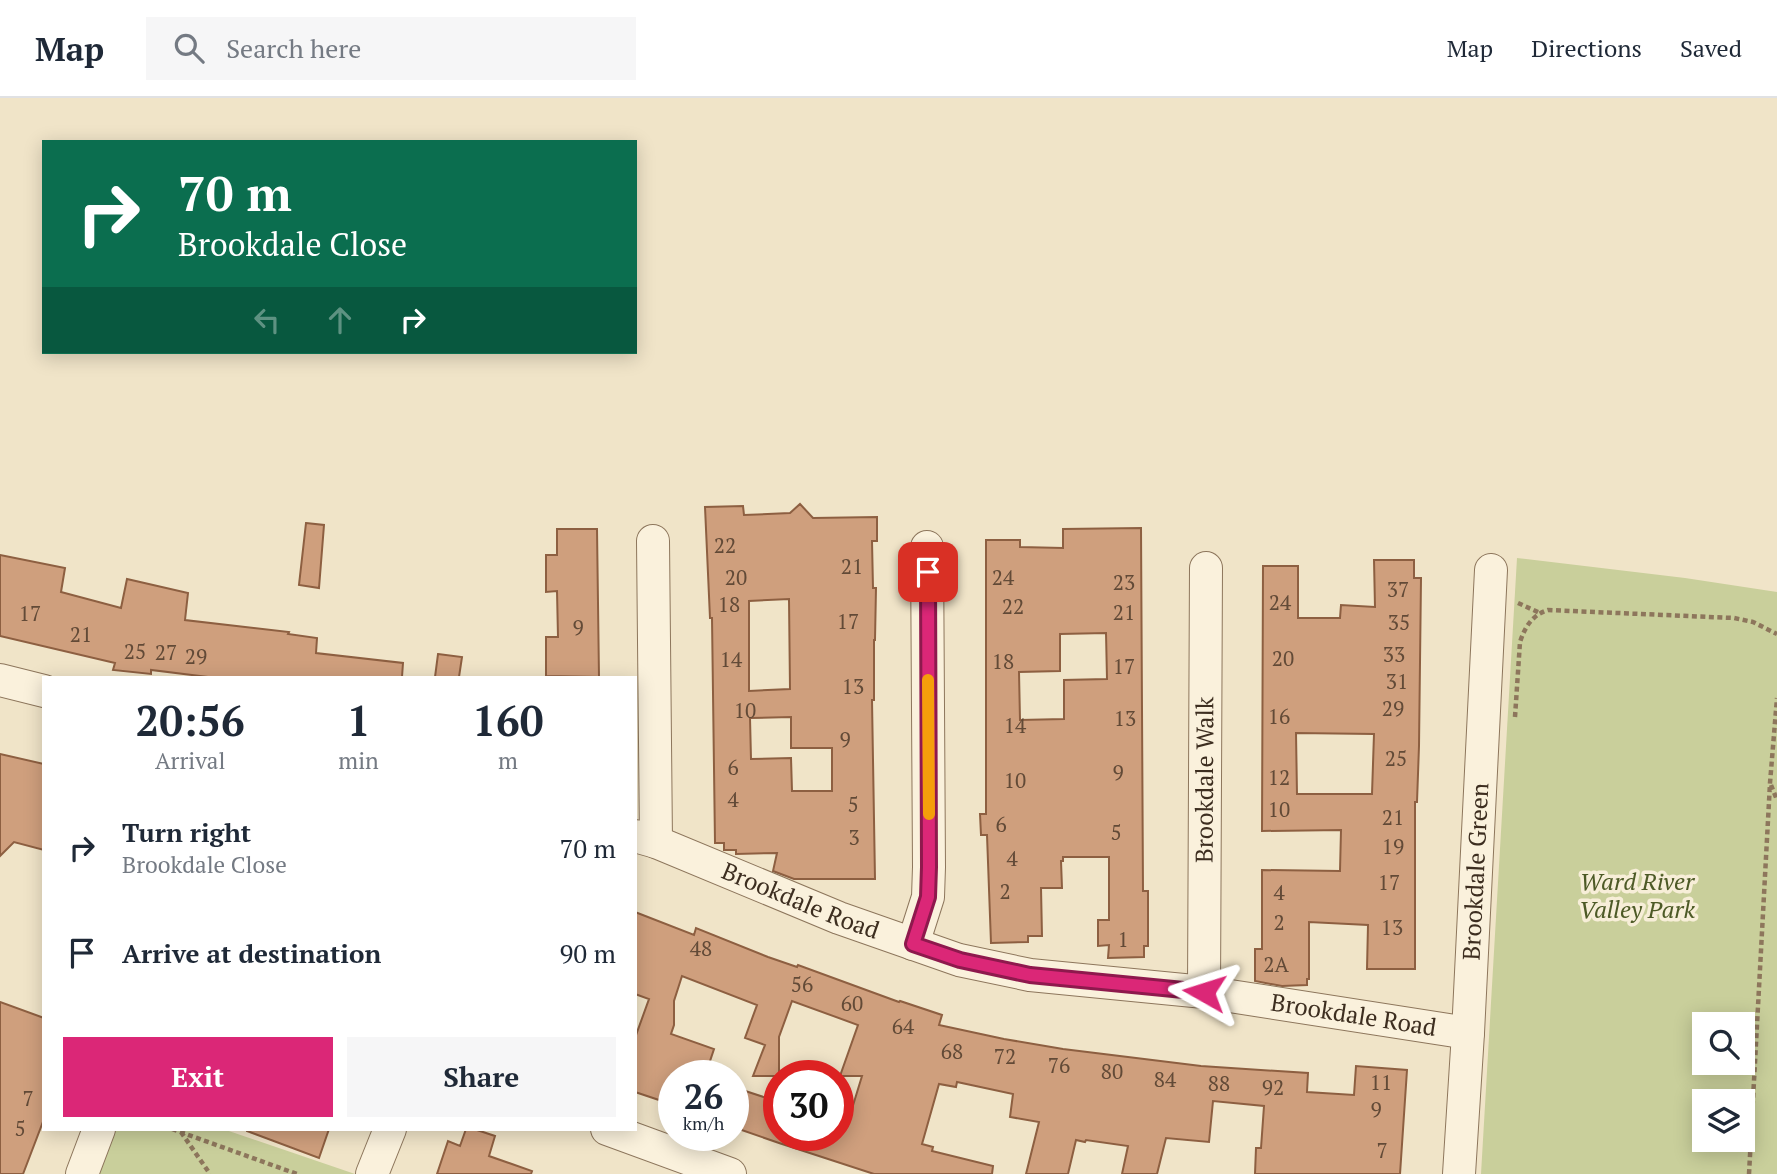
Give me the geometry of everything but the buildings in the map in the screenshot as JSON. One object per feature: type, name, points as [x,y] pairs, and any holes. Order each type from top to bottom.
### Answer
[{"type":"street","points":[[645,839],[653,541]]},
{"type":"street","points":[[913,944],[928,897],[928,547]]},
{"type":"street","name":"Brookdale Walk","points":[[1204,992],[1206,568]]},
{"type":"street","name":"Brookdale Green","points":[[1459,1174],[1491,570]]},
{"type":"street","points":[[0,680],[42,690]]},
{"type":"street","name":"Brookdale Road","points":[[645,839],[839,918],[960,960],[1030,975],[1204,992],[1468,1032]]},
{"type":"street","points":[[82,1174],[98,1131]]},
{"type":"street","points":[[372,1174],[389,1131]]},
{"type":"street","points":[[612,1131],[730,1174]]},
{"type":"path","points":[[1515,724],[1520,642],[1530,621],[1540,613],[1556,610],[1734,618],[1753,622],[1777,634]]},
{"type":"path","points":[[1749,1174],[1777,698]]},
{"type":"path","points":[[1770,783],[1777,800]]},
{"type":"path","points":[[180,1132],[210,1174]]},
{"type":"path","points":[[180,1132],[297,1174]]},
{"type":"green space","name":"Ward River Valley Park","points":[[1517,558],[1777,592],[1777,1174],[1481,1174]]},
{"type":"green space","points":[[112,1131],[229,1131],[355,1174],[97,1174]]},
{"type":"slow traffic","points":[[928,680],[929,814]]},
{"type":"route","points":[[928,572],[928,897],[913,944],[960,960],[1030,975],[1204,992]]}]
